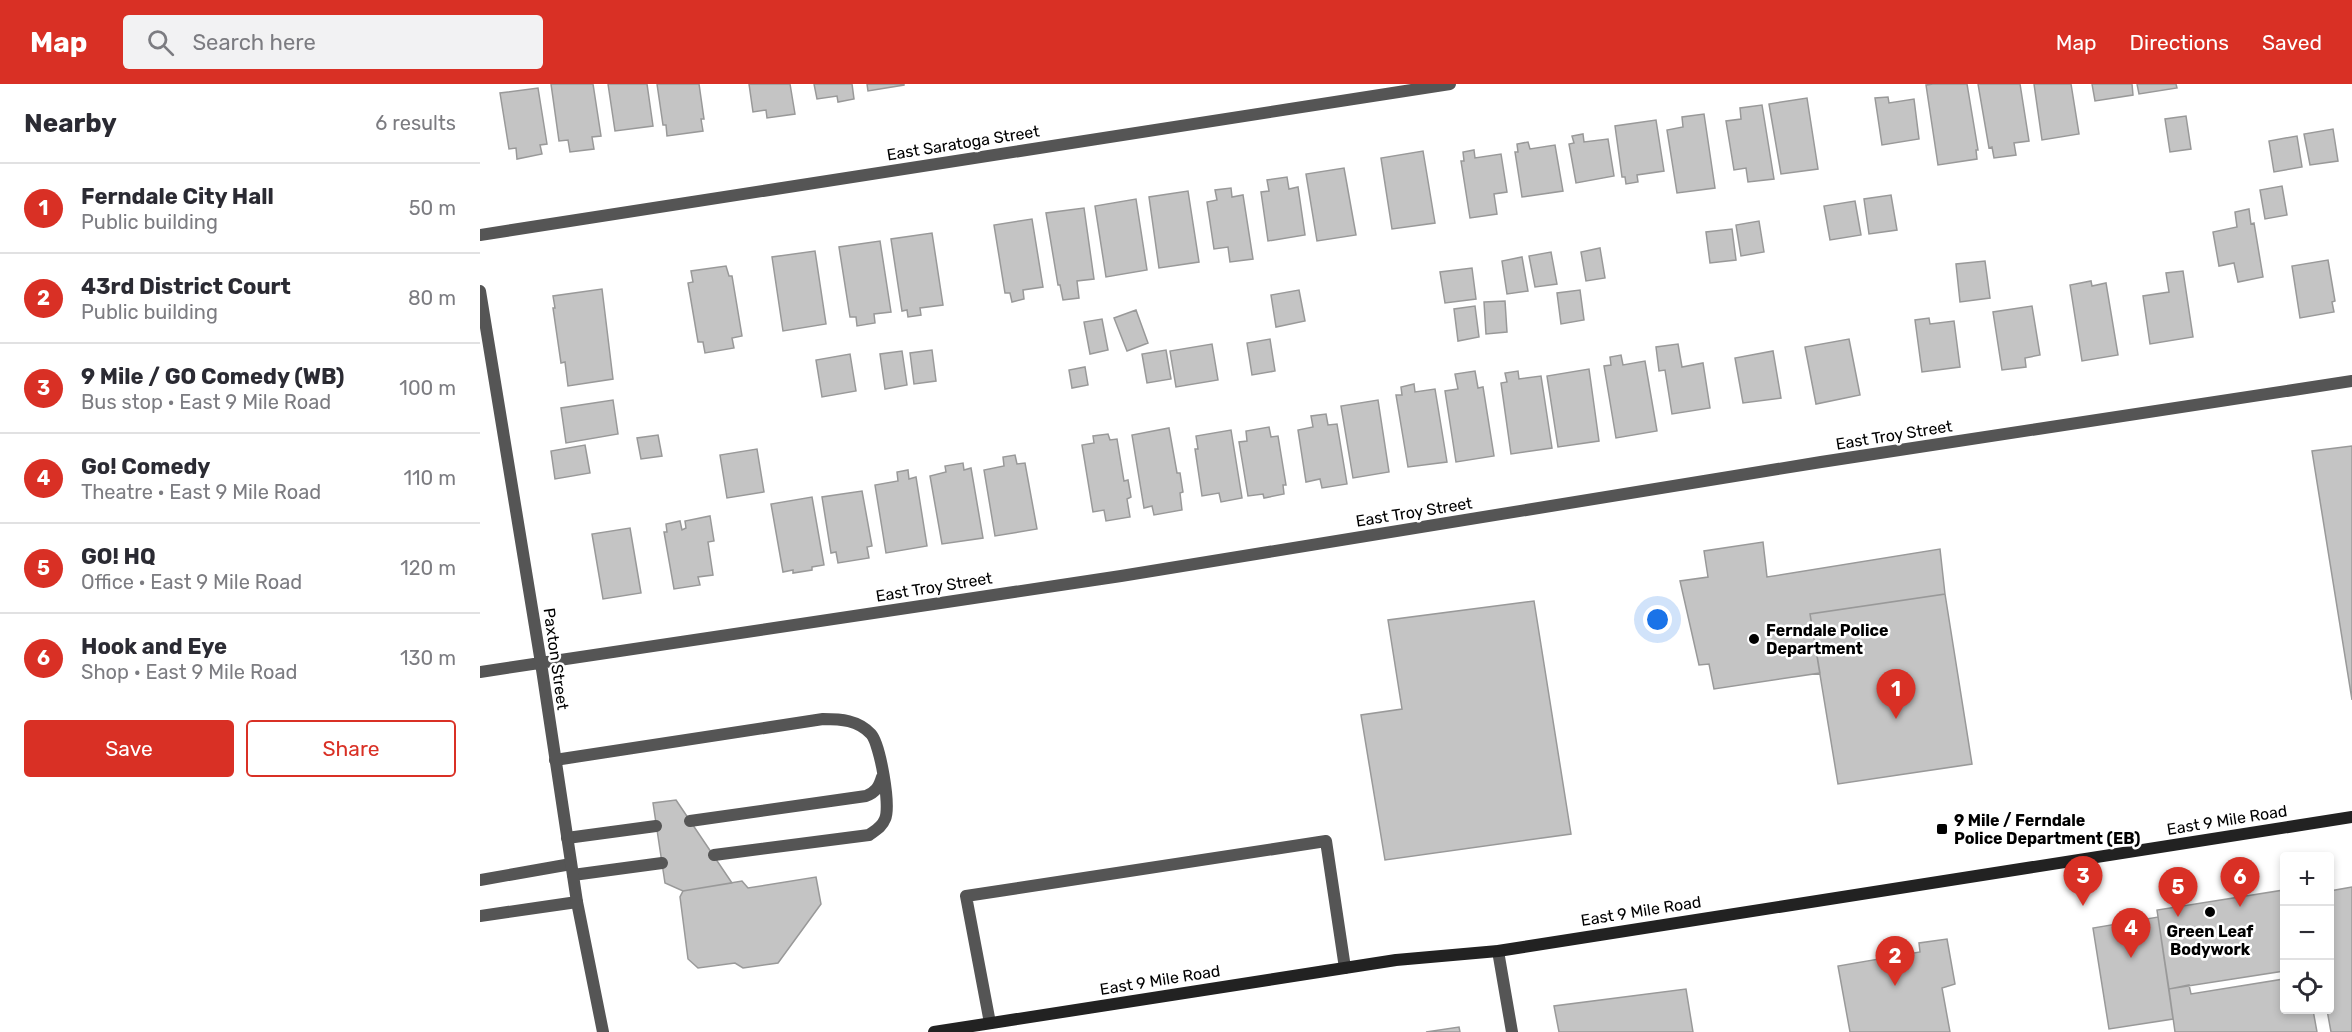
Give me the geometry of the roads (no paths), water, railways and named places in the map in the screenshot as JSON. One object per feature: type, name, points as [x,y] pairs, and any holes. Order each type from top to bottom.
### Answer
[{"type":"main road","name":"East 9 Mile Road","points":[[934,1032],[1396,960],[1498,951],[2352,817]]},
{"type":"street","name":"East Saratoga Street","points":[[480,235],[1450,84]]},
{"type":"street","name":"Paxton Street","points":[[480,291],[541,663],[577,902],[603,1032]]},
{"type":"street","name":"East Troy Street","points":[[480,672],[1121,576],[1821,462],[2352,381]]},
{"type":"street","points":[[555,760],[824,719],[858,724],[872,735],[878,748],[887,805],[886,818],[880,828],[869,835],[714,855]]},
{"type":"street","points":[[690,821],[866,796],[879,787],[882,775]]},
{"type":"street","points":[[567,838],[656,826]]},
{"type":"street","points":[[990,1023],[966,896],[1326,841],[1345,968]]},
{"type":"street","points":[[480,880],[662,863]]},
{"type":"street","points":[[480,916],[577,902]]},
{"type":"street","points":[[1498,951],[1512,1032]]},
{"type":"place","name":"Ferndale Police Department","points":[[1754,639]]},
{"type":"place","name":"Ferndale City Hall","points":[[1896,719]]},
{"type":"place","name":"9 Mile / Ferndale Police Department (EB)","points":[[1942,829]]},
{"type":"place","name":"9 Mile / GO Comedy (WB)","points":[[2083,906]]},
{"type":"place","name":"Hook and Eye","points":[[2240,907]]},
{"type":"place","name":"Green Leaf Bodywork","points":[[2210,912]]},
{"type":"place","name":"GO! HQ","points":[[2178,917]]},
{"type":"place","name":"Go! Comedy","points":[[2131,958]]},
{"type":"place","name":"43rd District Court","points":[[1895,986]]}]
